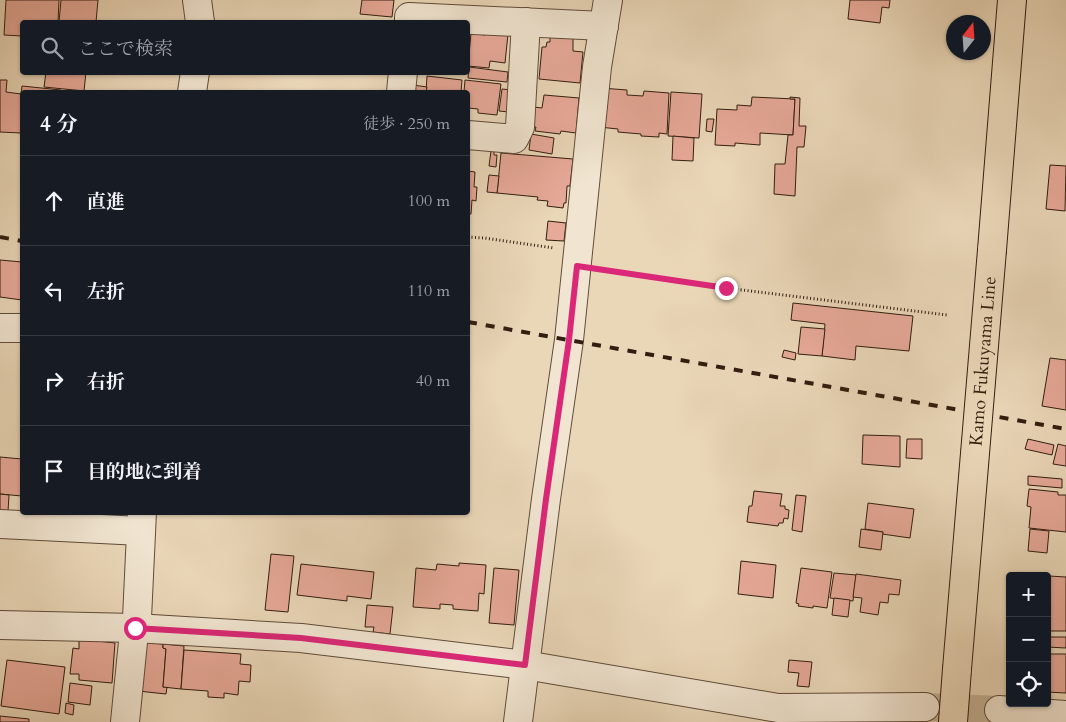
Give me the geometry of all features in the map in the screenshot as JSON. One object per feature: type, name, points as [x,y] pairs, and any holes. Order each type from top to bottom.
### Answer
[{"type":"main road","name":"Kamo Fukuyama Line","points":[[953,722],[1012,0]]},
{"type":"street","points":[[197,0],[200,20]]},
{"type":"street","points":[[408,20],[409,17],[526,22],[606,13],[598,68],[569,340],[546,499],[518,722]]},
{"type":"street","points":[[470,134],[514,139],[520,127],[526,22]]},
{"type":"street","points":[[192,90],[195,75]]},
{"type":"street","points":[[401,90],[403,75]]},
{"type":"street","points":[[0,328],[20,328]]},
{"type":"street","points":[[0,524],[142,522],[137,618],[125,722]]},
{"type":"street","points":[[0,626],[135,628],[301,638],[525,665],[778,708],[925,707]]},
{"type":"street","points":[[998,710],[1066,715]]},
{"type":"path","points":[[470,237],[484,238],[578,259],[726,288],[947,315]]},
{"type":"building","points":[[6,0],[59,0],[58,20],[20,20],[20,36],[4,35]]},
{"type":"building","points":[[61,0],[98,0],[96,20],[59,20]]},
{"type":"building","points":[[362,0],[394,0],[392,17],[360,14]]},
{"type":"building","points":[[850,0],[890,0],[889,8],[882,7],[880,23],[848,19]]},
{"type":"building","points":[[485,32],[508,34],[505,63],[490,61],[489,68],[470,66],[471,33],[485,35]]},
{"type":"building","points":[[550,36],[573,38],[573,51],[583,52],[580,83],[539,79],[542,47],[546,47],[547,42],[550,42]]},
{"type":"building","points":[[470,67],[508,72],[507,82],[468,78]]},
{"type":"building","points":[[46,75],[86,75],[84,90],[44,87]]},
{"type":"building","points":[[427,76],[462,80],[461,90],[426,90]]},
{"type":"building","points":[[0,80],[7,80],[6,92],[20,94],[20,133],[0,132]]},
{"type":"building","points":[[465,80],[501,84],[497,115],[478,113],[478,109],[470,108],[470,90],[464,90]]},
{"type":"building","points":[[413,85],[427,87],[426,90],[412,90]]},
{"type":"building","points":[[22,86],[61,90],[22,90]]},
{"type":"building","points":[[601,88],[627,90],[627,95],[643,96],[644,91],[669,93],[667,134],[659,133],[659,137],[641,136],[641,134],[618,132],[618,129],[599,127]]},
{"type":"building","points":[[502,89],[512,90],[509,112],[499,111]]},
{"type":"building","points":[[671,92],[702,94],[699,138],[668,136]]},
{"type":"building","points":[[544,95],[579,98],[576,133],[561,131],[560,134],[535,131],[536,127],[532,127],[534,107],[542,108]]},
{"type":"building","points":[[752,97],[795,99],[793,135],[760,133],[760,145],[735,143],[735,146],[715,145],[717,109],[737,110],[737,105],[751,106]]},
{"type":"building","points":[[790,97],[800,98],[799,126],[806,126],[804,147],[797,147],[795,196],[774,194],[775,164],[785,164],[788,135],[793,135],[795,99],[790,99]]},
{"type":"building","points":[[707,119],[714,119],[712,132],[706,131]]},
{"type":"building","points":[[531,134],[554,138],[552,154],[529,150]]},
{"type":"building","points":[[673,136],[694,138],[693,161],[672,160]]},
{"type":"building","points":[[491,151],[494,151],[494,155],[497,155],[496,167],[489,166]]},
{"type":"building","points":[[501,153],[573,159],[570,186],[567,186],[566,203],[564,203],[563,208],[547,206],[548,201],[537,200],[538,197],[497,193]]},
{"type":"building","points":[[1050,165],[1066,166],[1065,211],[1046,209]]},
{"type":"building","points":[[470,171],[475,172],[474,187],[477,187],[476,201],[472,200],[471,214]]},
{"type":"building","points":[[489,175],[499,176],[497,193],[487,192]]},
{"type":"building","points":[[548,221],[566,223],[564,241],[546,240]]},
{"type":"building","points":[[0,260],[20,262],[20,300],[0,297]]},
{"type":"building","points":[[793,303],[913,316],[909,351],[856,346],[855,360],[822,356],[825,324],[791,320]]},
{"type":"building","points":[[801,327],[825,329],[822,356],[798,354]]},
{"type":"building","points":[[784,350],[796,353],[795,360],[782,357]]},
{"type":"building","points":[[1050,358],[1066,360],[1066,410],[1042,406]]},
{"type":"building","points":[[863,435],[900,436],[900,467],[862,464]]},
{"type":"building","points":[[907,439],[922,439],[922,459],[906,458]]},
{"type":"building","points":[[1028,439],[1054,445],[1052,455],[1025,449]]},
{"type":"building","points":[[1058,444],[1066,446],[1066,466],[1053,464]]},
{"type":"building","points":[[0,457],[20,459],[20,496],[0,494]]},
{"type":"building","points":[[1028,476],[1062,479],[1062,488],[1028,485]]},
{"type":"building","points":[[1029,489],[1058,492],[1058,495],[1066,495],[1066,532],[1029,528],[1031,507],[1027,506]]},
{"type":"building","points":[[754,491],[782,494],[780,506],[785,506],[785,509],[789,510],[788,519],[784,518],[783,523],[779,523],[778,526],[747,522],[749,506],[752,506]]},
{"type":"building","points":[[0,494],[9,495],[8,512],[0,512]]},
{"type":"building","points":[[796,495],[806,496],[802,532],[792,530]]},
{"type":"building","points":[[868,503],[914,509],[910,538],[882,534],[883,532],[865,529]]},
{"type":"building","points":[[861,529],[883,532],[881,550],[859,547]]},
{"type":"building","points":[[1030,529],[1049,531],[1047,553],[1028,551]]},
{"type":"building","points":[[271,554],[294,556],[288,612],[265,610]]},
{"type":"building","points":[[741,561],[776,565],[773,598],[738,594]]},
{"type":"building","points":[[459,563],[486,565],[484,594],[479,593],[478,611],[453,609],[453,605],[440,604],[440,609],[413,607],[416,568],[436,570],[437,564],[459,566]]},
{"type":"building","points":[[301,564],[374,572],[371,599],[347,596],[347,601],[297,595]]},
{"type":"building","points":[[494,568],[519,570],[514,625],[489,623]]},
{"type":"building","points":[[801,568],[832,572],[827,608],[798,606],[799,604],[796,603]]},
{"type":"building","points":[[834,573],[856,575],[853,601],[830,598]]},
{"type":"building","points":[[856,574],[901,580],[899,595],[889,594],[888,603],[880,602],[878,615],[860,612],[862,598],[853,597]]},
{"type":"building","points":[[1051,576],[1066,577],[1066,631],[1051,631]]},
{"type":"building","points":[[834,598],[850,600],[848,617],[832,615]]},
{"type":"building","points":[[367,605],[393,607],[390,634],[373,632],[374,627],[365,627]]},
{"type":"building","points":[[1051,637],[1066,637],[1066,648],[1051,647]]},
{"type":"building","points":[[79,639],[115,643],[112,683],[79,680],[79,674],[70,674],[73,648],[79,649]]},
{"type":"building","points":[[142,642],[163,644],[163,648],[166,649],[163,687],[167,687],[166,694],[138,691]]},
{"type":"building","points":[[163,644],[184,646],[181,689],[163,687],[166,649],[163,648]]},
{"type":"building","points":[[184,650],[241,654],[240,664],[251,665],[250,682],[239,681],[238,695],[224,693],[224,698],[208,697],[208,691],[181,689]]},
{"type":"building","points":[[1051,654],[1066,654],[1066,693],[1051,692]]},
{"type":"building","points":[[7,660],[65,667],[59,714],[1,706]]},
{"type":"building","points":[[789,660],[812,662],[809,687],[797,686],[799,673],[788,672]]},
{"type":"building","points":[[70,683],[92,686],[90,705],[68,702]]},
{"type":"building","points":[[66,703],[74,705],[73,715],[65,713]]},
{"type":"building","points":[[0,716],[29,719],[29,722],[0,722]]},
{"type":"tunnel","points":[[925,707],[999,710]]},
{"type":"railway","points":[[0,237],[20,241]]},
{"type":"railway","points":[[470,322],[1066,429]]},
{"type":"route","points":[[135,628],[301,638],[525,665],[569,340],[577,266],[726,288]]}]
